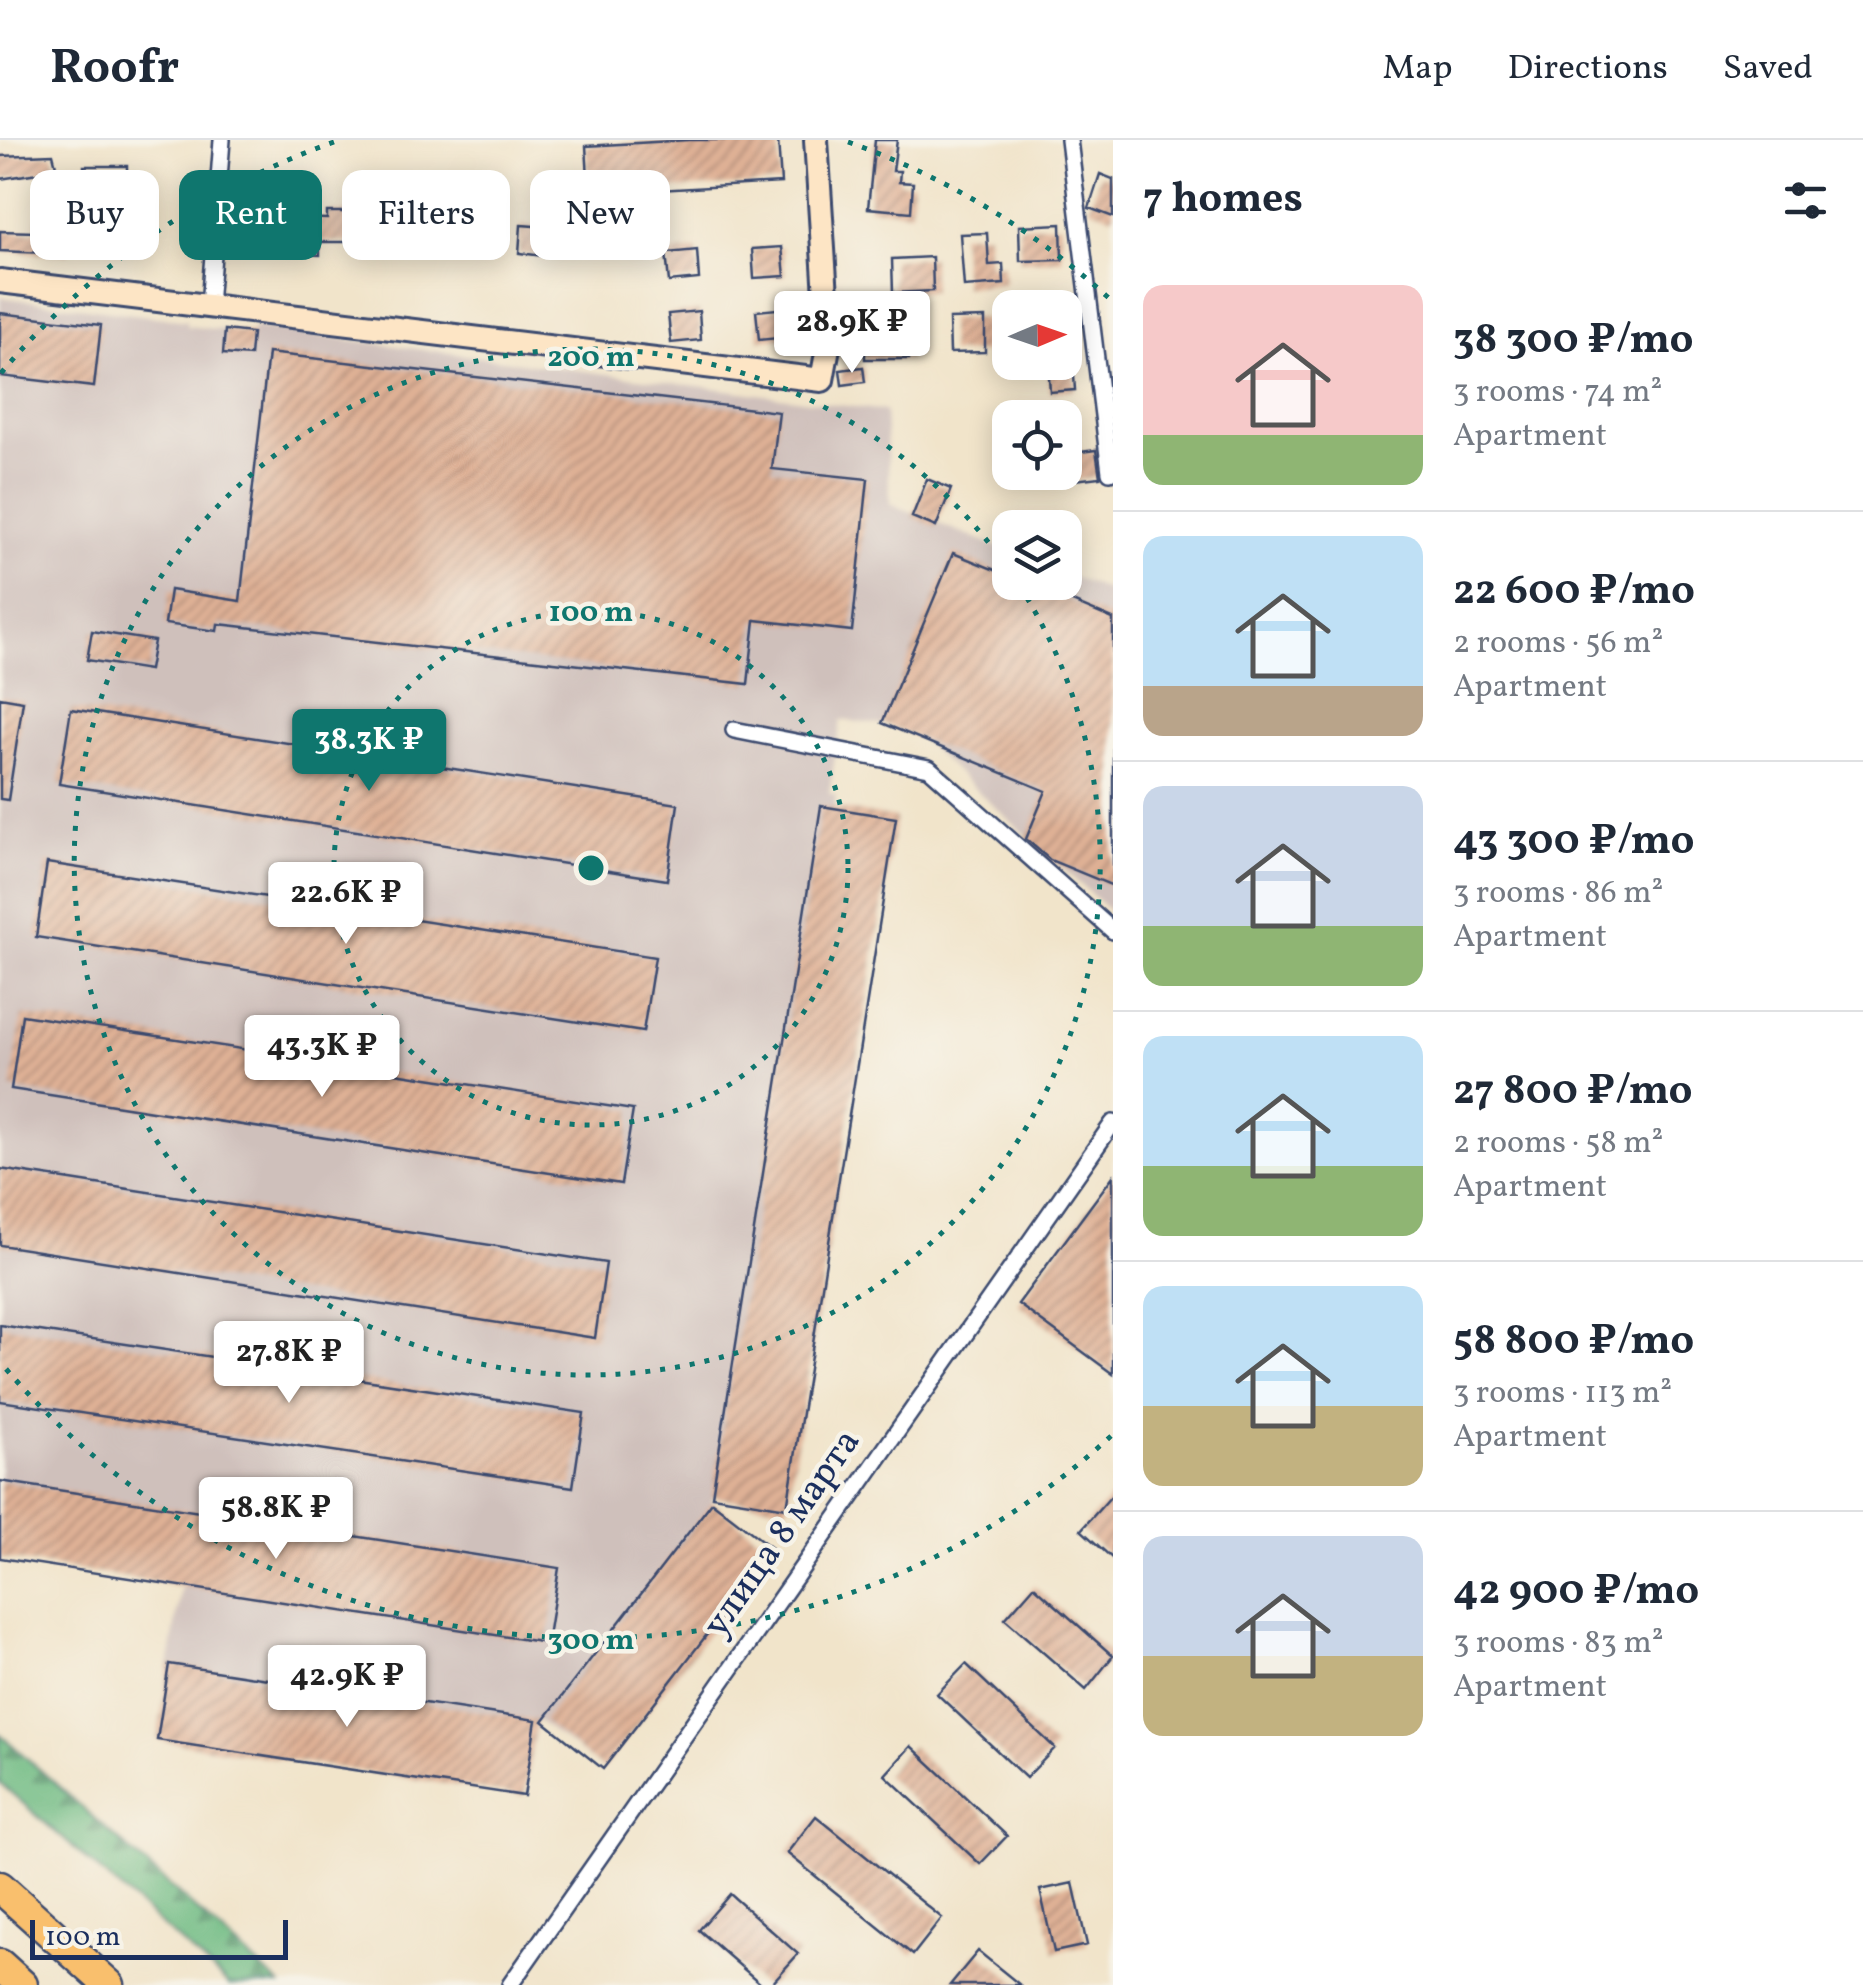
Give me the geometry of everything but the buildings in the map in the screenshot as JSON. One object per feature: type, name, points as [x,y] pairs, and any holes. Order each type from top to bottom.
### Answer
[{"type":"highway","points":[[0,1888],[108,1985]]},
{"type":"highway","points":[[0,1965],[22,1985]]},
{"type":"street","points":[[209,306],[222,140]]},
{"type":"street","points":[[0,281],[822,380],[828,342],[816,140]]},
{"type":"street","points":[[1069,140],[1110,472]]},
{"type":"street","points":[[734,730],[929,768],[1113,931]]},
{"type":"street","name":"улица 8 марта","points":[[510,1985],[1113,1123]]},
{"type":"shaded area","points":[[0,297],[187,321],[187,326],[252,333],[253,327],[885,411],[890,504],[992,545],[992,600],[1082,600],[1082,581],[1113,593],[1113,914],[908,728],[841,720],[829,794],[836,795],[834,808],[896,818],[787,1508],[712,1497],[712,1502],[773,1549],[603,1769],[537,1720],[524,1796],[157,1740],[181,1586],[0,1558]]},
{"type":"green space","points":[[0,1734],[280,1985],[229,1985],[0,1783]]}]
